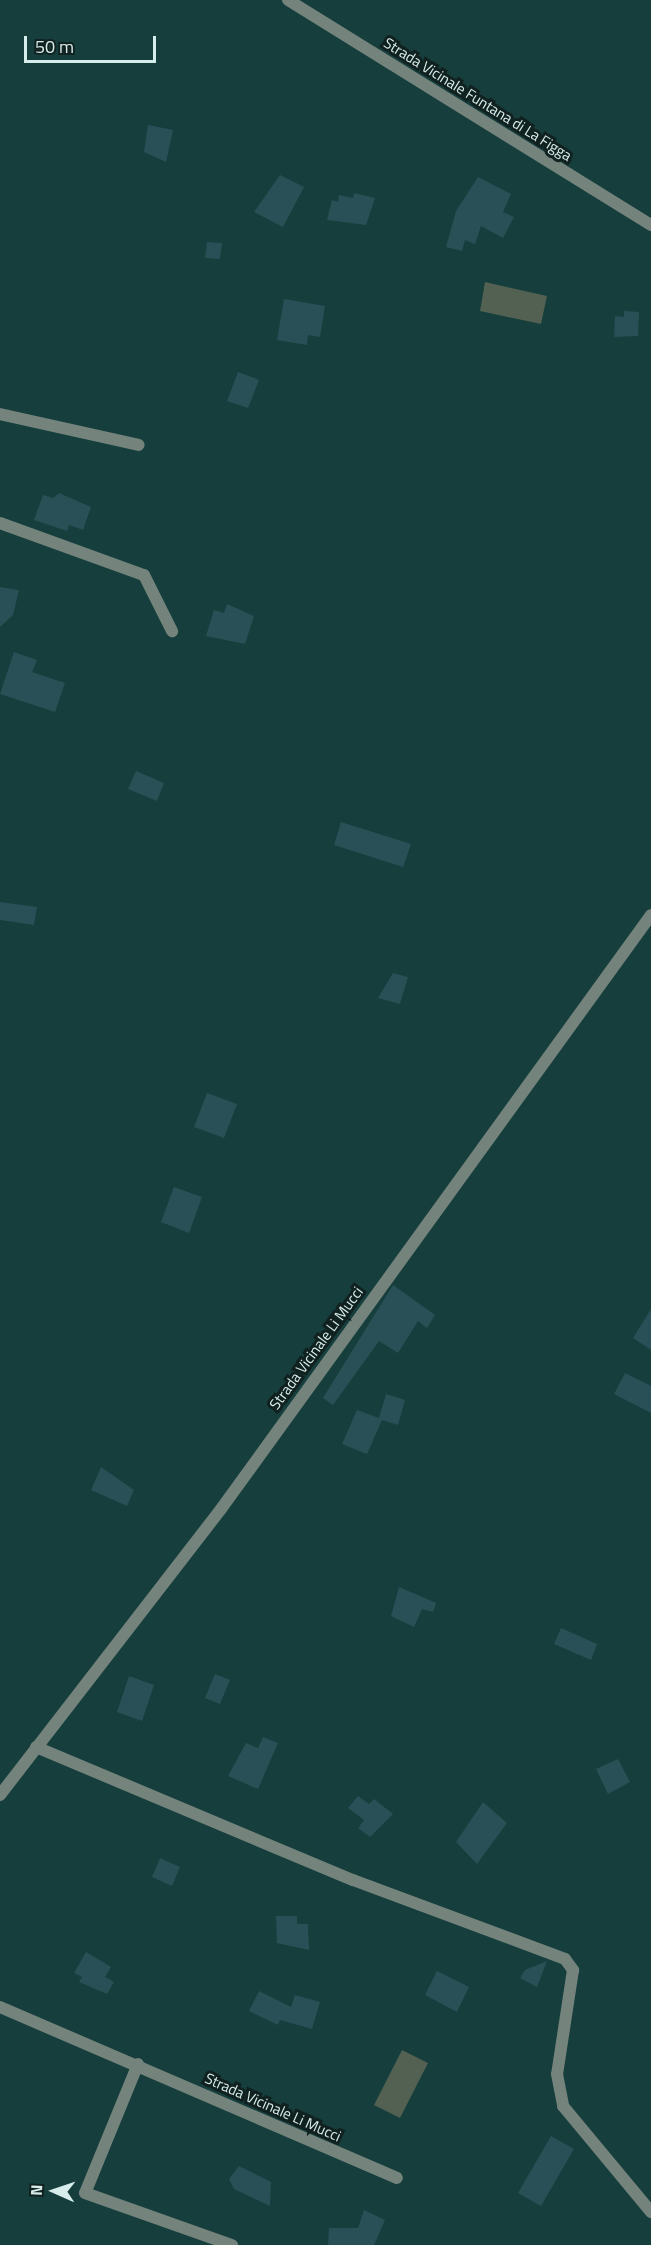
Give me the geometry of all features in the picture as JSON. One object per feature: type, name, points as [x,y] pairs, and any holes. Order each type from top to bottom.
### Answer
[{"type":"street","name":"Strada Vicinale Funtana di La Figga","points":[[288,0],[651,225]]},
{"type":"street","points":[[0,414],[139,445]]},
{"type":"street","points":[[0,523],[144,575],[172,631]]},
{"type":"street","name":"Strada Vicinale Li Mucci","points":[[0,1795],[221,1509],[651,915]]},
{"type":"street","points":[[36,1748],[353,1880],[565,1959],[573,1970],[557,2074],[563,2106],[651,2212]]},
{"type":"street","name":"Strada Vicinale Li Mucci","points":[[0,2007],[138,2064],[397,2178]]},
{"type":"street","points":[[138,2064],[85,2193],[232,2245]]},
{"type":"green space","points":[[485,282],[547,296],[541,324],[480,311]]},
{"type":"green space","points":[[402,2050],[428,2063],[400,2118],[374,2105]]},
{"type":"building","points":[[148,125],[173,130],[166,162],[144,152]]},
{"type":"building","points":[[280,175],[304,187],[283,227],[254,212]]},
{"type":"building","points":[[478,177],[511,194],[503,212],[514,217],[503,238],[481,226],[475,244],[465,240],[462,251],[446,247],[456,211]]},
{"type":"building","points":[[354,193],[375,198],[366,225],[327,220],[332,200],[338,202],[339,195],[353,198]]},
{"type":"building","points":[[207,242],[222,243],[220,259],[205,258]]},
{"type":"building","points":[[284,299],[325,306],[320,337],[308,335],[307,345],[277,340]]},
{"type":"building","points":[[624,311],[639,312],[638,336],[614,337],[615,316],[624,317]]},
{"type":"building","points":[[238,372],[259,380],[248,408],[227,401]]},
{"type":"building","points":[[59,493],[91,507],[83,530],[69,525],[67,531],[34,520],[43,495],[53,498]]},
{"type":"building","points":[[0,587],[19,590],[13,615],[0,627]]},
{"type":"building","points":[[227,604],[254,616],[245,644],[206,636],[214,610],[224,613]]},
{"type":"building","points":[[14,652],[37,660],[32,672],[65,683],[55,712],[0,694]]},
{"type":"building","points":[[136,771],[164,783],[157,801],[128,789]]},
{"type":"building","points":[[341,822],[411,844],[403,867],[334,845]]},
{"type":"building","points":[[0,902],[37,907],[34,925],[0,920]]},
{"type":"building","points":[[393,973],[408,977],[400,1004],[378,998]]},
{"type":"building","points":[[207,1093],[237,1104],[224,1138],[194,1127]]},
{"type":"building","points":[[174,1187],[202,1197],[189,1233],[161,1222]]},
{"type":"building","points":[[393,1285],[435,1315],[427,1328],[418,1321],[398,1353],[379,1341],[333,1405],[323,1398]]},
{"type":"building","points":[[651,1309],[651,1350],[633,1338]]},
{"type":"building","points":[[625,1373],[651,1386],[651,1413],[614,1394]]},
{"type":"building","points":[[386,1394],[405,1400],[398,1425],[382,1420],[367,1454],[342,1444],[357,1410],[379,1418]]},
{"type":"building","points":[[101,1467],[134,1490],[127,1506],[91,1490]]},
{"type":"building","points":[[399,1587],[436,1603],[433,1612],[422,1609],[414,1627],[391,1616]]},
{"type":"building","points":[[561,1628],[597,1644],[591,1660],[554,1644]]},
{"type":"building","points":[[215,1674],[230,1680],[220,1704],[205,1698]]},
{"type":"building","points":[[129,1676],[154,1685],[142,1721],[117,1712]]},
{"type":"building","points":[[263,1737],[278,1743],[258,1789],[228,1776],[246,1743],[258,1748]]},
{"type":"building","points":[[618,1759],[630,1782],[608,1794],[596,1769]]},
{"type":"building","points":[[358,1796],[369,1804],[374,1799],[393,1814],[370,1837],[358,1828],[364,1820],[348,1808]]},
{"type":"building","points":[[483,1802],[507,1823],[477,1864],[456,1842]]},
{"type":"building","points":[[160,1858],[180,1867],[172,1886],[152,1877]]},
{"type":"building","points":[[276,1916],[297,1916],[297,1924],[308,1924],[309,1950],[277,1943]]},
{"type":"building","points":[[86,1952],[111,1967],[105,1977],[114,1982],[107,1994],[79,1982],[82,1977],[74,1973]]},
{"type":"building","points":[[547,1961],[537,1987],[520,1978],[525,1970]]},
{"type":"building","points":[[437,1971],[469,1987],[457,2012],[425,1995]]},
{"type":"building","points":[[259,1991],[291,2007],[295,1995],[320,2002],[312,2029],[280,2020],[278,2025],[249,2011]]},
{"type":"building","points":[[551,2136],[574,2149],[541,2206],[518,2193]]},
{"type":"building","points":[[239,2166],[271,2182],[270,2206],[234,2189],[229,2179]]},
{"type":"building","points":[[364,2210],[385,2220],[374,2245],[328,2245],[329,2228],[358,2228]]}]
